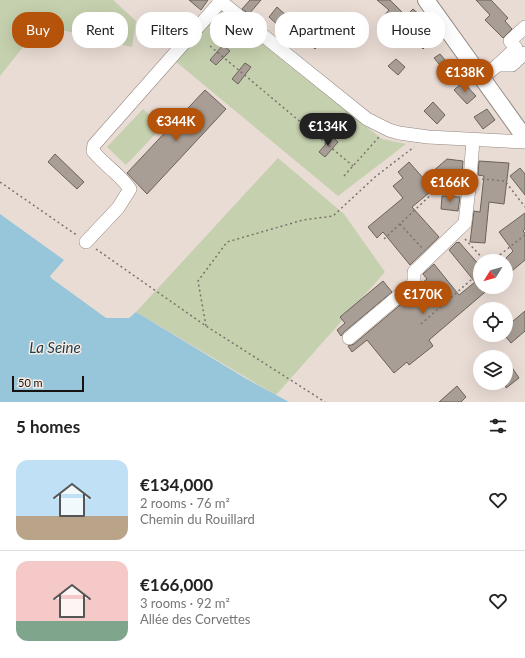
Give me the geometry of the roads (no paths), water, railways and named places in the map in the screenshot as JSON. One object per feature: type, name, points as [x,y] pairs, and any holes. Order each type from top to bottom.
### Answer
[{"type":"main road","points":[[426,0],[487,69],[525,138]]},
{"type":"main road","points":[[436,0],[525,124]]},
{"type":"street","points":[[86,242],[118,208],[130,189],[126,183],[99,159],[93,151],[94,144],[220,0],[367,119],[389,130],[428,137],[525,142]]},
{"type":"street","points":[[487,69],[516,48],[510,41],[525,27]]},
{"type":"street","points":[[487,69],[512,65],[525,53]]},
{"type":"street","points":[[349,338],[414,283],[414,272],[465,223],[469,192],[472,140]]},
{"type":"water","name":"La Seine","points":[[0,214],[64,260],[50,276],[51,278],[106,318],[129,318],[136,312],[245,378],[289,402],[0,402]]}]
